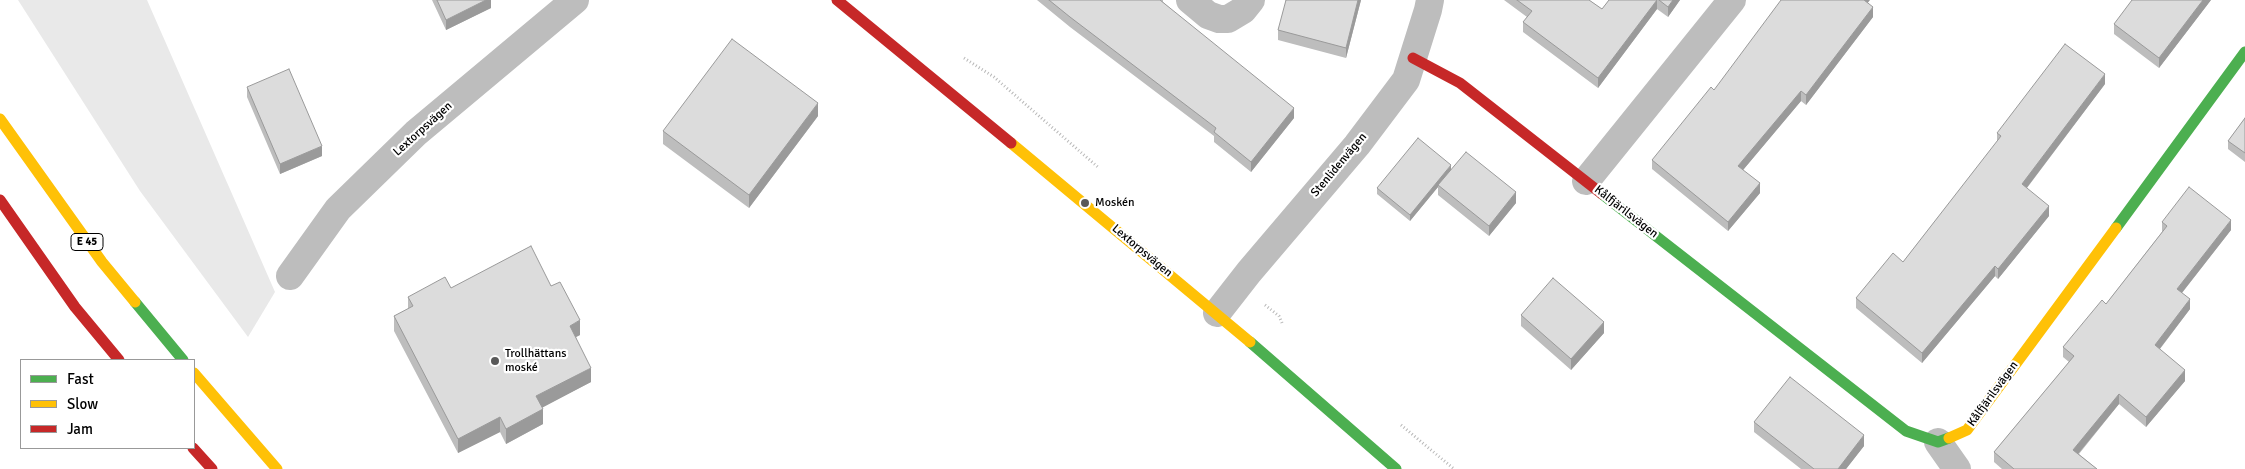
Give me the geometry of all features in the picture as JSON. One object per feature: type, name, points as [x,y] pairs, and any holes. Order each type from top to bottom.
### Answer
[{"type":"main road","name":"Lextorpsvägen","points":[[837,0],[1217,313],[1396,469]]},
{"type":"main road","name":"Kålfjärilsvägen","points":[[1413,58],[1460,83],[1906,432],[1938,442],[1967,430],[2245,52]]},
{"type":"main road","name":"E 45","points":[[0,119],[48,189],[102,262],[182,359]]},
{"type":"main road","points":[[0,200],[75,307],[118,359]]},
{"type":"main road","points":[[195,375],[277,469]]},
{"type":"main road","points":[[194,449],[212,469]]},
{"type":"street","name":"Lextorpsvägen","points":[[290,276],[338,209],[402,147],[496,65],[575,0]]},
{"type":"street","points":[[1190,0],[1208,15],[1220,19],[1228,19],[1243,10],[1251,0]]},
{"type":"street","name":"Stenlidenvägen","points":[[1217,313],[1249,272],[1357,145],[1406,80],[1430,0]]},
{"type":"street","name":"Kålfjärilsvägen","points":[[1586,181],[1732,0]]},
{"type":"street","points":[[1938,442],[1958,469]]},
{"type":"shaded area","points":[[18,0],[147,0],[275,292],[248,337],[140,191]]},
{"type":"building","points":[[437,0],[486,0],[446,20]]},
{"type":"building","points":[[1049,0],[1160,0],[1294,108],[1251,162],[1214,132],[1216,128]]},
{"type":"building","points":[[1286,0],[1358,0],[1346,48],[1278,30]]},
{"type":"building","points":[[1517,0],[1589,0],[1602,9],[1609,0],[1657,0],[1598,78],[1523,22],[1532,11]]},
{"type":"building","points":[[1659,0],[1673,0],[1668,7]]},
{"type":"building","points":[[1781,0],[1864,0],[1873,7],[1806,95],[1801,91],[1738,166],[1760,183],[1728,222],[1652,160],[1711,87],[1714,90]]},
{"type":"building","points":[[2132,0],[2203,0],[2159,58],[2114,24]]},
{"type":"building","points":[[732,39],[818,103],[749,195],[663,131]]},
{"type":"building","points":[[2065,44],[2105,74],[2022,184],[2049,206],[1998,269],[1995,266],[1922,353],[1856,298],[1893,253],[1903,262],[2001,136],[1997,133]]},
{"type":"building","points":[[289,69],[322,146],[280,164],[247,87]]},
{"type":"building","points":[[2245,118],[2245,153],[2228,141]]},
{"type":"building","points":[[1418,138],[1451,165],[1410,215],[1377,188]]},
{"type":"building","points":[[1466,152],[1516,192],[1489,226],[1438,185]]},
{"type":"building","points":[[2189,187],[2231,220],[2177,289],[2190,299],[2155,345],[2185,370],[2146,417],[2119,394],[2073,450],[2097,469],[2014,469],[1994,452],[2074,356],[2063,347],[2102,300],[2106,304],[2167,226],[2162,222]]},
{"type":"building","name":"Trollhättans moské","points":[[531,246],[551,286],[560,282],[580,320],[570,326],[591,368],[536,396],[543,409],[506,429],[500,417],[458,439],[394,316],[413,306],[408,297],[445,277],[451,288]]},
{"type":"building","points":[[1553,278],[1604,322],[1571,359],[1521,315]]},
{"type":"building","points":[[1790,377],[1864,435],[1838,469],[1814,469],[1754,422]]},
{"type":"traffic: fast","points":[[2116,228],[2245,52]]},
{"type":"traffic: fast","points":[[1602,194],[1906,431],[1938,442],[1949,438]]},
{"type":"traffic: fast","points":[[135,302],[182,359]]},
{"type":"traffic: fast","points":[[1250,342],[1396,469]]},
{"type":"traffic: slow","points":[[0,119],[102,262],[135,302]]},
{"type":"traffic: slow","points":[[1011,143],[1250,342]]},
{"type":"traffic: slow","points":[[1949,438],[1967,430],[2116,228]]},
{"type":"traffic: slow","points":[[195,374],[277,469]]},
{"type":"traffic: jam","points":[[837,0],[1011,143]]},
{"type":"traffic: jam","points":[[1413,58],[1460,83],[1602,194]]},
{"type":"traffic: jam","points":[[0,200],[75,307],[118,359]]},
{"type":"traffic: jam","points":[[194,449],[212,469]]},
{"type":"place","name":"Moskén","points":[[1085,203]]},
{"type":"place","name":"Trollhättans moské","points":[[495,361]]}]
